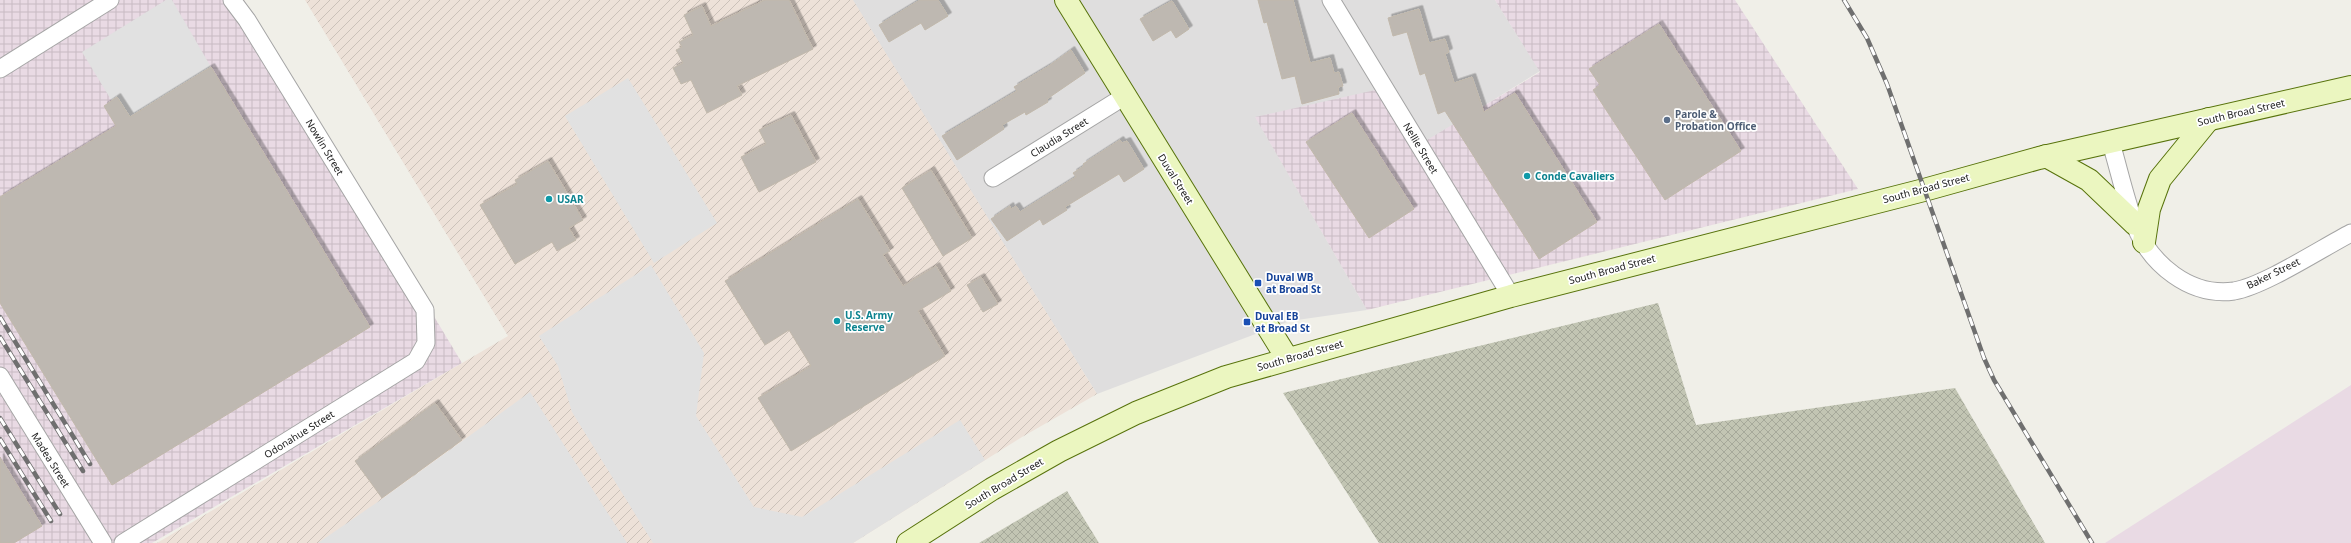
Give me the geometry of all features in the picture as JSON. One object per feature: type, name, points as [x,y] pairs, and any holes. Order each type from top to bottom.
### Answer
[{"type":"street","points":[[0,69],[110,0]]},
{"type":"street","name":"Nowlin Street","points":[[232,0],[247,20],[416,296]]},
{"type":"street","name":"Duval Street","points":[[1066,0],[1287,358]]},
{"type":"street","name":"Nellie Street","points":[[1331,0],[1511,296]]},
{"type":"street","name":"South Broad Street","points":[[908,543],[992,488],[1100,430],[1220,379],[1287,358],[1511,296],[2046,156],[2111,143],[2209,118],[2351,87]]},
{"type":"street","name":"Claudia Street","points":[[993,178],[1125,96]]},
{"type":"street","points":[[2046,156],[2089,180],[2139,233],[2160,179],[2209,118]]},
{"type":"street","name":"Baker Street","points":[[2111,143],[2139,233],[2165,269],[2188,284],[2209,291],[2234,291],[2264,280],[2351,233]]},
{"type":"street","name":"Odonahue Street","points":[[123,543],[416,362],[426,343],[425,310],[416,296]]},
{"type":"street","name":"Madea Street","points":[[0,376],[102,543]]},
{"type":"shaded area","points":[[0,0],[244,0],[462,363],[152,543],[0,543]]},
{"type":"shaded area","points":[[166,0],[172,0],[211,67],[124,121],[82,52]]},
{"type":"shaded area","points":[[305,0],[853,0],[1097,394],[1022,437],[853,543],[157,543],[508,336]]},
{"type":"shaded area","points":[[851,0],[1495,0],[1540,71],[1427,141],[1256,118],[1367,310],[1290,321],[1097,394]]},
{"type":"shaded area","points":[[1495,0],[1735,0],[1858,189],[1367,310],[1255,117],[1393,86],[1427,140],[1540,72]]},
{"type":"shaded area","points":[[628,78],[717,223],[654,263],[565,116]]},
{"type":"shaded area","points":[[651,265],[704,353],[696,416],[754,507],[802,517],[960,420],[985,460],[853,543],[653,543],[572,412],[558,366],[539,336]]},
{"type":"shaded area","points":[[1658,303],[1696,425],[1955,388],[2045,543],[1379,543],[1283,393]]},
{"type":"shaded area","points":[[2351,385],[2351,543],[2105,543]]},
{"type":"shaded area","points":[[530,392],[627,543],[318,543],[382,499]]},
{"type":"shaded area","points":[[1067,491],[1099,543],[979,543]]},
{"type":"building","points":[[765,0],[789,0],[813,49],[737,86],[742,95],[707,113],[691,80],[681,84],[673,68],[683,63],[676,50],[682,47],[679,42],[693,35],[684,15],[702,6],[711,26]]},
{"type":"building","points":[[920,0],[938,0],[948,16],[925,30],[921,23],[889,42],[879,25]]},
{"type":"building","points":[[1258,0],[1293,0],[1310,63],[1330,58],[1334,73],[1339,72],[1343,86],[1338,87],[1339,94],[1302,104],[1295,76],[1282,79],[1267,22],[1264,23]]},
{"type":"building","points":[[1172,1],[1189,29],[1176,38],[1171,30],[1153,41],[1140,19]]},
{"type":"building","name":"Conde Cavaliers","points":[[1419,9],[1429,43],[1445,39],[1449,52],[1445,54],[1454,83],[1472,77],[1484,112],[1515,93],[1597,222],[1539,259],[1445,111],[1438,114],[1425,73],[1420,75],[1407,32],[1393,36],[1388,18]]},
{"type":"building","name":"Parole & Probation Office","points":[[1659,24],[1741,151],[1665,200],[1593,90],[1600,85],[1589,69]]},
{"type":"building","points":[[1071,50],[1085,73],[1047,99],[1048,102],[1026,115],[1025,112],[1002,125],[1004,129],[957,160],[942,136],[1017,91],[1014,87],[1049,66]]},
{"type":"building","points":[[211,67],[370,327],[112,485],[0,303],[0,197],[116,126],[104,106],[117,97],[130,117]]},
{"type":"building","points":[[1352,113],[1414,209],[1369,238],[1306,142]]},
{"type":"building","points":[[791,115],[816,162],[759,192],[741,157],[766,144],[759,130]]},
{"type":"building","points":[[1120,140],[1122,143],[1127,141],[1144,169],[1124,182],[1119,174],[1065,207],[1067,210],[1043,225],[1040,219],[1007,241],[991,219],[1010,206],[1011,209],[1016,206],[1020,212],[1076,177],[1073,173],[1084,166],[1083,164]]},
{"type":"building","points":[[548,161],[583,220],[569,228],[576,240],[557,251],[552,242],[515,264],[480,205],[517,184],[515,180]]},
{"type":"building","points":[[931,170],[972,238],[943,256],[902,188]]},
{"type":"building","name":"U.S. Army Reserve","points":[[858,199],[890,251],[883,255],[903,286],[936,266],[951,291],[918,311],[945,356],[791,451],[758,398],[811,366],[789,330],[765,345],[725,281]]},
{"type":"building","points":[[981,277],[998,304],[983,312],[967,285]]},
{"type":"building","points":[[435,403],[462,440],[382,498],[355,461]]},
{"type":"building","points":[[0,457],[42,526],[14,543],[0,543]]},
{"type":"railway","points":[[1844,0],[1867,38],[1887,84],[1984,358],[1994,380],[2092,543]]},
{"type":"railway","points":[[0,317],[90,464]]},
{"type":"railway","points":[[0,337],[83,471]]},
{"type":"railway","points":[[0,418],[60,514]]},
{"type":"railway","points":[[0,439],[51,521]]},
{"type":"place","name":"Parole & Probation Office","points":[[1667,120]]},
{"type":"place","name":"Conde Cavaliers","points":[[1527,176]]},
{"type":"place","name":"USAR","points":[[549,199]]},
{"type":"place","name":"Duval WB at Broad St","points":[[1258,283]]},
{"type":"place","name":"U.S. Army Reserve","points":[[837,321]]},
{"type":"place","name":"Duval EB at Broad St","points":[[1247,322]]}]
